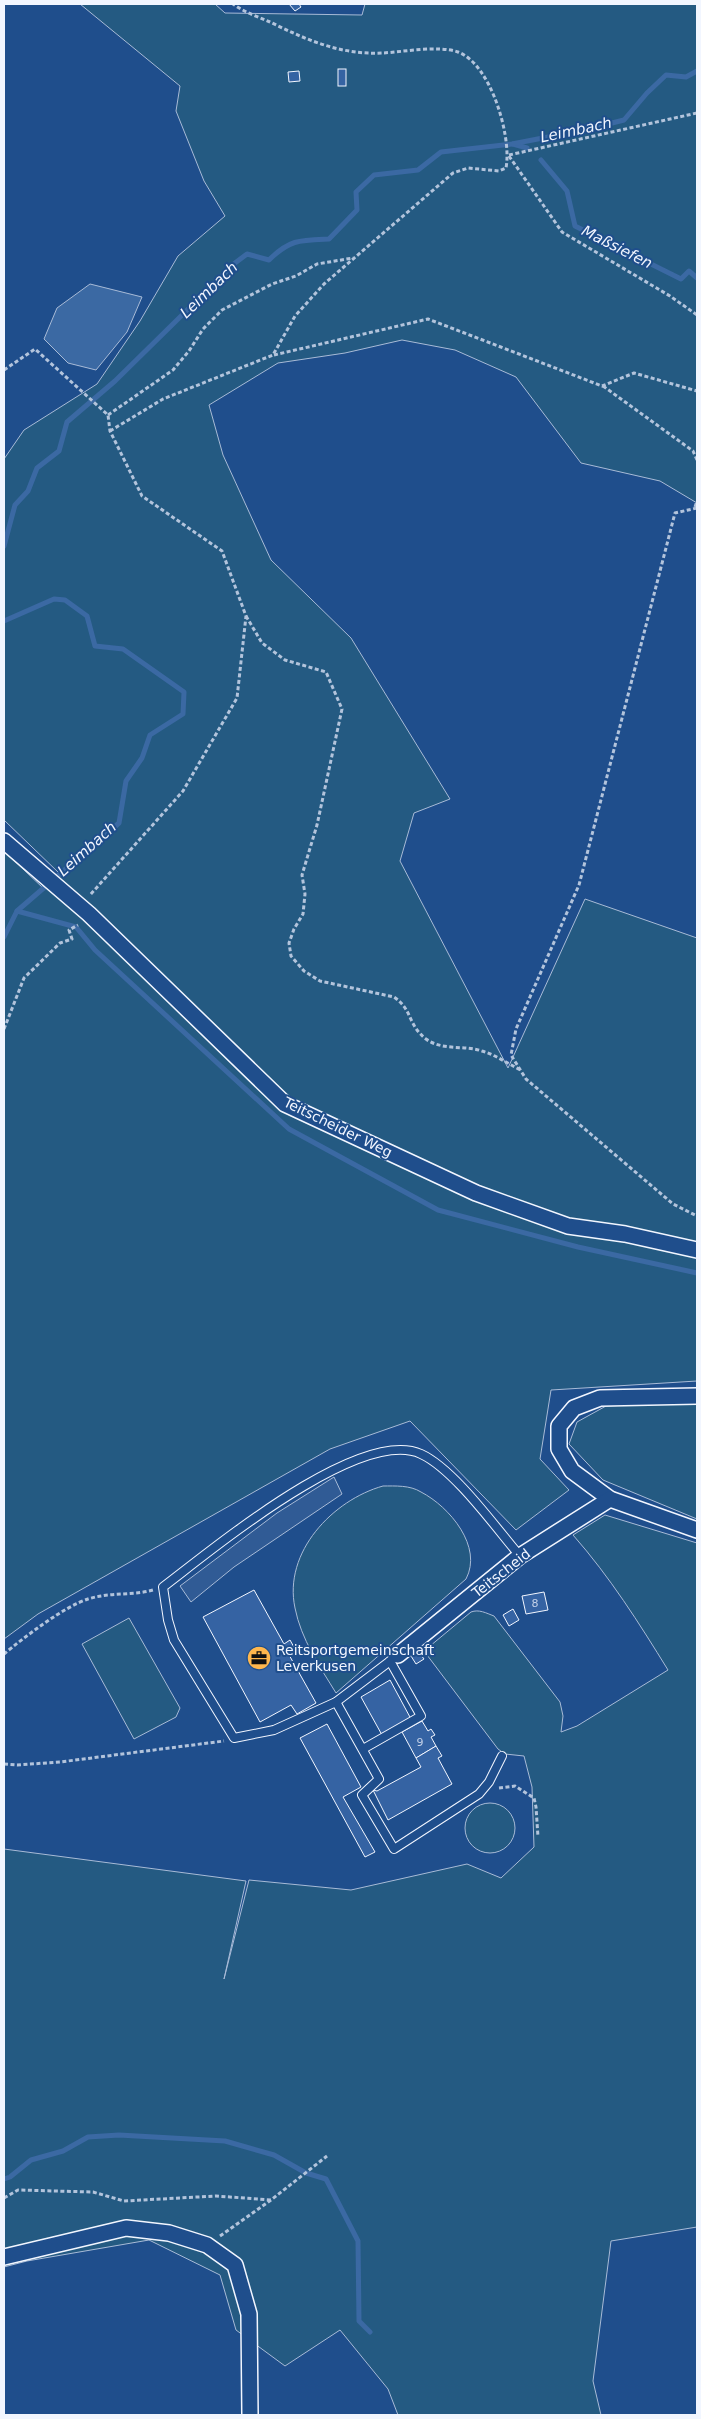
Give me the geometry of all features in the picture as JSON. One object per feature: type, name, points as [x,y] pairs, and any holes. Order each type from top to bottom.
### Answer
[{"type":"street","name":"Teitscheider Weg","points":[[5,843],[76,903],[285,1104],[476,1193],[568,1226],[625,1234],[697,1250]]},
{"type":"street","points":[[697,1396],[600,1398],[574,1408],[559,1426],[559,1449],[572,1471],[610,1499],[697,1530]]},
{"type":"street","name":"Teitscheid","points":[[394,1658],[520,1556],[610,1499]]},
{"type":"street","points":[[4,2257],[126,2228],[169,2233],[207,2245],[235,2265],[248,2314],[250,2415]]},
{"type":"lane","points":[[363,1749],[421,1716],[394,1658],[336,1702],[274,1730],[234,1738],[174,1640],[168,1620],[164,1587],[244,1526],[320,1476],[338,1466],[376,1452],[401,1449],[421,1453],[446,1470],[520,1556]]},
{"type":"lane","points":[[336,1702],[379,1779],[362,1795],[394,1849],[479,1794],[489,1782],[502,1756]]},
{"type":"path","points":[[233,4],[316,44],[346,51],[380,54],[445,50],[458,52],[473,60],[497,100],[509,155],[506,168],[499,171],[468,168],[454,173],[324,284],[295,316],[273,355]]},
{"type":"path","points":[[509,155],[697,113]]},
{"type":"path","points":[[509,155],[562,232],[697,315]]},
{"type":"path","points":[[108,415],[173,370],[189,351],[203,329],[222,310],[272,284],[296,276],[317,264],[355,258]]},
{"type":"path","points":[[110,431],[163,399],[273,355],[428,319],[602,386],[693,451],[697,460]]},
{"type":"path","points":[[4,370],[35,349],[108,415],[110,431],[142,496],[222,551],[246,616],[262,643],[286,660],[326,672],[342,709],[317,825],[302,875],[305,894],[303,914],[289,943],[291,956],[304,972],[320,981],[394,997],[408,1011],[412,1026],[434,1043],[481,1050],[521,1070]]},
{"type":"path","points":[[602,386],[634,373],[697,391]]},
{"type":"path","points":[[697,501],[696,507],[675,513],[579,885],[516,1029],[512,1055],[526,1079],[673,1204],[697,1216]]},
{"type":"path","points":[[76,903],[184,791],[237,698],[246,616]]},
{"type":"path","points":[[4,1029],[24,978],[60,943],[72,939],[69,930],[76,928]]},
{"type":"path","points":[[4,1654],[26,1636],[87,1599],[113,1593],[138,1594],[164,1587]]},
{"type":"path","points":[[4,1764],[18,1766],[60,1762],[206,1745],[234,1738]]},
{"type":"path","points":[[479,1794],[500,1787],[515,1786],[534,1798],[538,1837]]},
{"type":"path","points":[[207,2245],[271,2200],[327,2156]]},
{"type":"path","points":[[4,2198],[18,2190],[93,2192],[124,2202],[216,2196],[271,2200]]},
{"type":"shaded area","points":[[80,4],[215,4],[225,13],[362,15],[365,4],[697,4],[697,503],[660,481],[581,463],[516,377],[455,350],[402,340],[345,353],[278,363],[209,405],[223,455],[271,560],[351,638],[450,799],[414,813],[400,861],[508,1068],[585,899],[697,938],[697,1381],[551,1390],[540,1459],[569,1490],[516,1530],[410,1421],[330,1449],[38,1614],[4,1639],[4,851],[43,888],[59,873],[4,820],[4,459],[24,430],[97,384],[140,321],[178,256],[225,216],[204,181],[176,111],[180,86]]},
{"type":"shaded area","points":[[90,284],[142,297],[127,332],[96,370],[68,363],[44,339],[57,308]]},
{"type":"shaded area","points":[[697,1402],[697,1519],[603,1480],[569,1444],[577,1422],[606,1406]]},
{"type":"shaded area","points":[[334,1477],[342,1494],[234,1567],[191,1602],[180,1586],[277,1513]]},
{"type":"shaded area","points":[[383,1486],[412,1488],[443,1507],[461,1529],[467,1541],[470,1567],[466,1579],[336,1693],[312,1652],[298,1619],[293,1587],[297,1567],[304,1548],[330,1516],[346,1503],[364,1493]]},
{"type":"shaded area","points":[[605,1515],[697,1543],[697,2227],[611,2241],[593,2381],[601,2415],[398,2415],[388,2389],[340,2330],[285,2366],[236,2330],[220,2275],[149,2240],[27,2261],[4,2267],[4,1849],[246,1881],[224,1979],[249,1880],[351,1890],[467,1864],[501,1878],[534,1847],[532,1787],[524,1756],[505,1754],[498,1749],[424,1651],[471,1612],[480,1611],[494,1616],[560,1702],[563,1716],[561,1732],[577,1726],[668,1670],[612,1584],[573,1535]]},
{"type":"shaded area","points":[[129,1618],[180,1708],[176,1717],[134,1739],[82,1644]]},
{"type":"shaded area","points":[[485,1803],[495,1803],[508,1810],[515,1823],[515,1833],[508,1846],[495,1853],[485,1853],[476,1849],[469,1842],[465,1833],[465,1823],[469,1814],[476,1807]]},
{"type":"building","points":[[289,4],[299,4],[301,7],[295,11]]},
{"type":"building","points":[[338,69],[346,69],[346,86],[338,86]]},
{"type":"building","points":[[299,71],[300,81],[289,82],[288,72]]},
{"type":"building","points":[[254,1590],[284,1644],[290,1640],[295,1649],[288,1653],[316,1703],[297,1714],[291,1705],[260,1722],[203,1617]]},
{"type":"building","points":[[544,1592],[548,1610],[526,1614],[522,1596]]},
{"type":"building","points":[[513,1609],[519,1620],[509,1626],[503,1615]]},
{"type":"building","points":[[418,1651],[424,1659],[416,1664],[411,1656]]},
{"type":"building","points":[[390,1680],[411,1719],[382,1735],[361,1697]]},
{"type":"building","points":[[422,1721],[428,1731],[431,1729],[435,1735],[431,1737],[436,1746],[416,1758],[402,1732]]},
{"type":"building","points":[[327,1724],[361,1787],[343,1797],[375,1852],[365,1857],[300,1738]]},
{"type":"building","points":[[436,1746],[442,1756],[438,1758],[452,1784],[388,1820],[373,1790],[377,1791],[421,1767],[416,1758]]},
{"type":"waterway","name":"Leimbach","points":[[4,546],[15,505],[28,491],[37,468],[59,451],[67,422],[115,381],[235,263],[247,254],[269,260],[290,244],[329,239],[357,210],[356,192],[374,175],[418,170],[441,152],[512,144],[624,120],[647,93],[666,75],[686,77],[697,71]]},
{"type":"waterway","name":"Leimbach","points":[[513,144],[527,148]]},
{"type":"waterway","name":"Maßsiefen","points":[[541,160],[567,191],[575,226],[681,279],[689,271],[697,278]]},
{"type":"waterway","name":"Leimbach","points":[[4,621],[54,599],[65,600],[87,616],[95,646],[123,649],[184,692],[183,714],[150,735],[142,758],[126,781],[119,823],[17,911],[4,937]]},
{"type":"waterway","points":[[17,911],[76,927],[95,950],[289,1129],[438,1210],[578,1247],[697,1273]]},
{"type":"waterway","points":[[4,2179],[10,2177],[31,2160],[63,2151],[88,2137],[119,2135],[225,2141],[274,2155],[306,2173],[326,2179],[358,2241],[359,2321],[370,2332]]},
{"type":"place","name":"Reitsportgemeinschaft Leverkusen","points":[[259,1658]]}]
